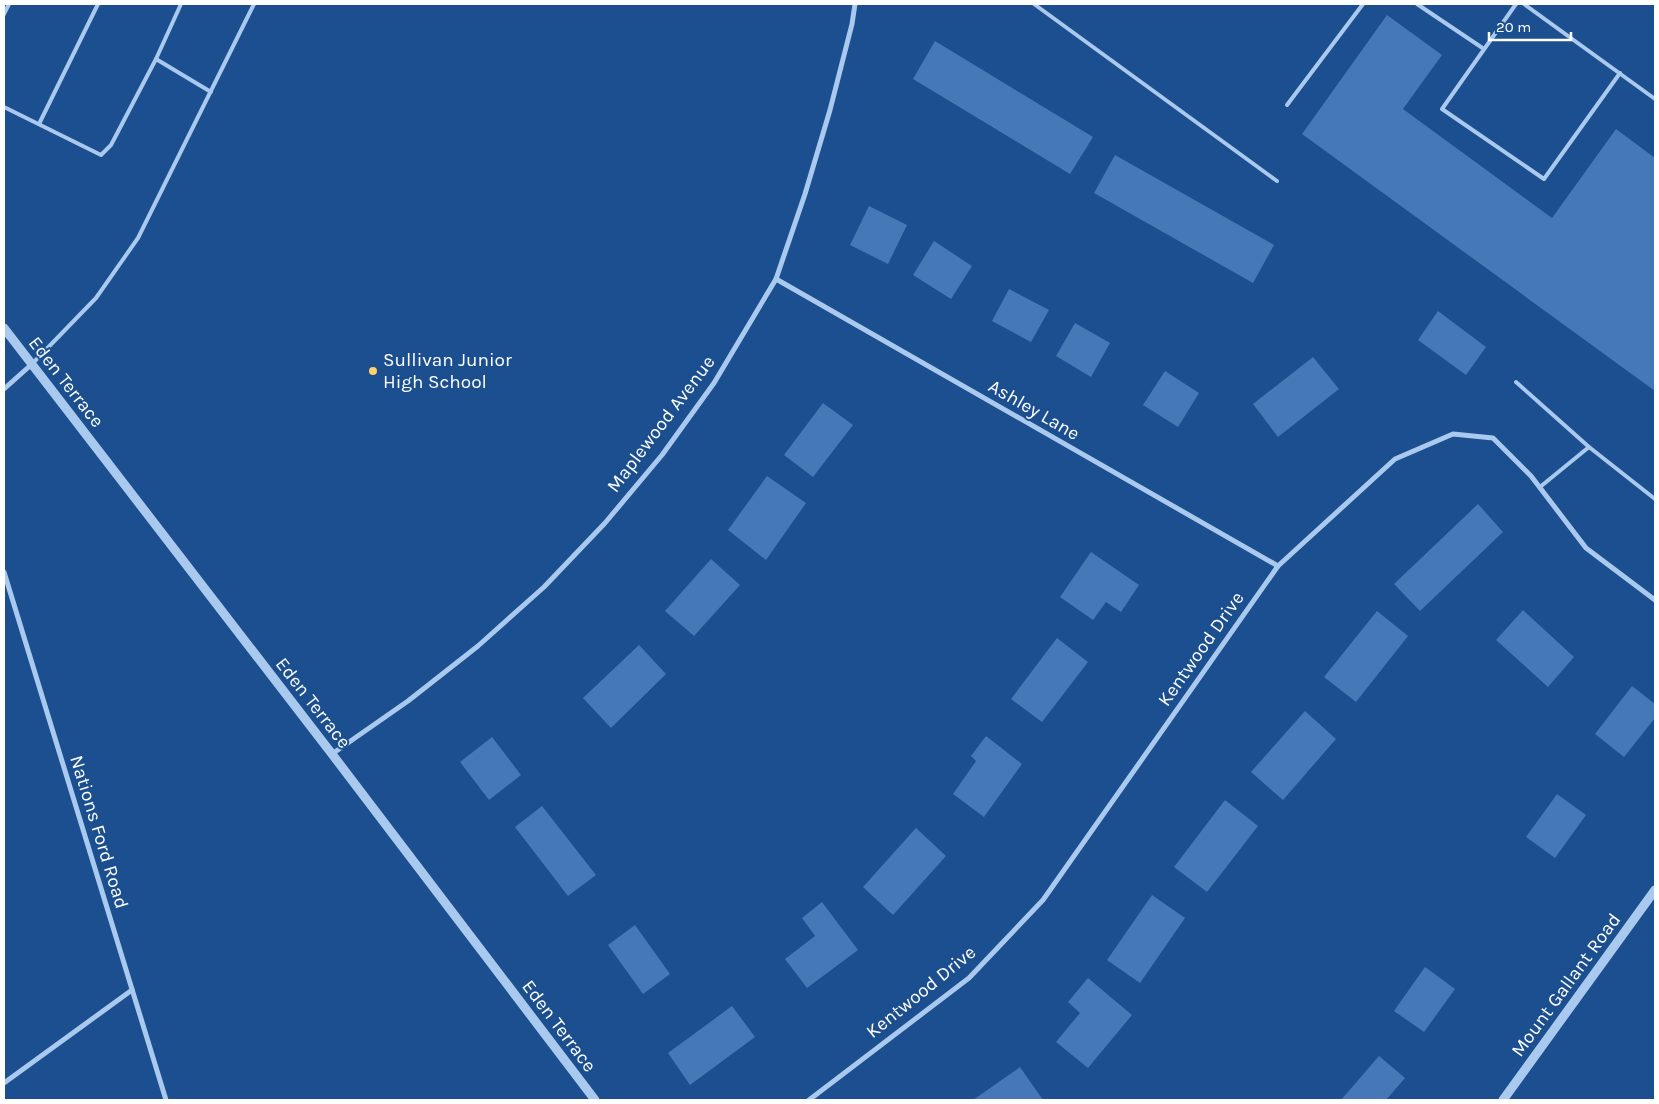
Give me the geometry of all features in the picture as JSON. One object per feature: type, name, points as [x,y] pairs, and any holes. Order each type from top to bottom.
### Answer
[{"type":"street","name":"Maplewood Avenue","points":[[332,754],[408,701],[478,646],[544,586],[605,523],[662,455],[714,383],[776,279],[805,194],[830,110],[852,24],[855,4]]},
{"type":"street","name":"Ashley Lane","points":[[776,279],[1278,566]]},
{"type":"street","name":"Eden Terrace","points":[[4,328],[595,1100]]},
{"type":"street","points":[[4,389],[32,364]]},
{"type":"street","name":"Kentwood Drive","points":[[809,1100],[969,978],[1043,900],[1278,566],[1395,459],[1454,434],[1493,438],[1531,476],[1586,548],[1655,600]]},
{"type":"street","name":"Nations Ford Road","points":[[4,572],[166,1100]]},
{"type":"street","name":"Mount Gallant Road","points":[[1503,1100],[1655,890]]},
{"type":"street","points":[[4,1083],[132,990]]},
{"type":"lane","points":[[4,14],[9,4]]},
{"type":"lane","points":[[38,124],[98,4]]},
{"type":"lane","points":[[4,106],[101,155],[112,145],[156,59],[181,4]]},
{"type":"lane","points":[[32,364],[96,298],[138,238],[254,4]]},
{"type":"lane","points":[[1034,4],[1277,181]]},
{"type":"lane","points":[[1287,105],[1364,4]]},
{"type":"lane","points":[[1417,4],[1484,49]]},
{"type":"lane","points":[[1516,4],[1442,109],[1544,179],[1620,73]]},
{"type":"lane","points":[[1524,4],[1655,99]]},
{"type":"lane","points":[[156,59],[211,92]]},
{"type":"lane","points":[[1516,382],[1589,447],[1655,499]]},
{"type":"lane","points":[[1540,487],[1589,447]]},
{"type":"building","points":[[1387,15],[1442,55],[1403,109],[1552,218],[1616,129],[1655,158],[1655,391],[1302,134]]},
{"type":"building","points":[[935,41],[1093,137],[1070,174],[913,79]]},
{"type":"building","points":[[1115,155],[1274,245],[1253,283],[1094,193]]},
{"type":"building","points":[[869,206],[907,225],[888,264],[850,245]]},
{"type":"building","points":[[934,241],[972,266],[951,299],[913,275]]},
{"type":"building","points":[[1009,289],[1049,310],[1031,342],[992,321]]},
{"type":"building","points":[[1438,311],[1486,347],[1466,375],[1418,340]]},
{"type":"building","points":[[1075,323],[1110,343],[1091,377],[1056,356]]},
{"type":"building","points":[[1313,357],[1339,389],[1278,437],[1253,404]]},
{"type":"building","points":[[1165,371],[1199,393],[1178,427],[1143,405]]},
{"type":"building","points":[[823,403],[853,425],[813,477],[784,455]]},
{"type":"building","points":[[767,476],[806,503],[766,560],[728,530]]},
{"type":"building","points":[[1478,504],[1503,532],[1420,611],[1394,584]]},
{"type":"building","points":[[1091,552],[1139,585],[1121,612],[1106,602],[1093,620],[1060,597]]},
{"type":"building","points":[[711,559],[740,585],[694,636],[665,611]]},
{"type":"building","points":[[1523,610],[1574,657],[1548,687],[1496,640]]},
{"type":"building","points":[[1377,611],[1408,636],[1356,702],[1324,677]]},
{"type":"building","points":[[1057,638],[1088,662],[1042,722],[1011,699]]},
{"type":"building","points":[[639,645],[666,674],[611,728],[583,698]]},
{"type":"building","points":[[1632,686],[1655,704],[1655,718],[1624,757],[1595,734]]},
{"type":"building","points":[[1305,711],[1336,739],[1283,800],[1251,772]]},
{"type":"building","points":[[986,736],[1022,764],[984,817],[953,794],[976,761],[971,756]]},
{"type":"building","points":[[492,737],[521,775],[489,800],[460,762]]},
{"type":"building","points":[[1557,794],[1586,815],[1555,858],[1526,837]]},
{"type":"building","points":[[1225,800],[1258,826],[1207,892],[1174,867]]},
{"type":"building","points":[[542,806],[596,875],[568,896],[515,827]]},
{"type":"building","points":[[916,828],[946,856],[893,915],[863,887]]},
{"type":"building","points":[[1152,895],[1185,918],[1140,983],[1107,960]]},
{"type":"building","points":[[822,902],[858,950],[807,988],[785,959],[815,936],[802,918]]},
{"type":"building","points":[[635,925],[670,974],[643,994],[608,945]]},
{"type":"building","points":[[1425,967],[1455,989],[1424,1032],[1394,1011]]},
{"type":"building","points":[[1088,978],[1132,1015],[1088,1068],[1056,1042],[1080,1013],[1068,1002]]},
{"type":"building","points":[[732,1006],[755,1037],[690,1085],[668,1053]]},
{"type":"building","points":[[1379,1056],[1405,1078],[1386,1100],[1341,1100]]},
{"type":"building","points":[[1020,1067],[1043,1100],[973,1100]]},
{"type":"place","name":"Sullivan Junior High School","points":[[373,371]]}]
